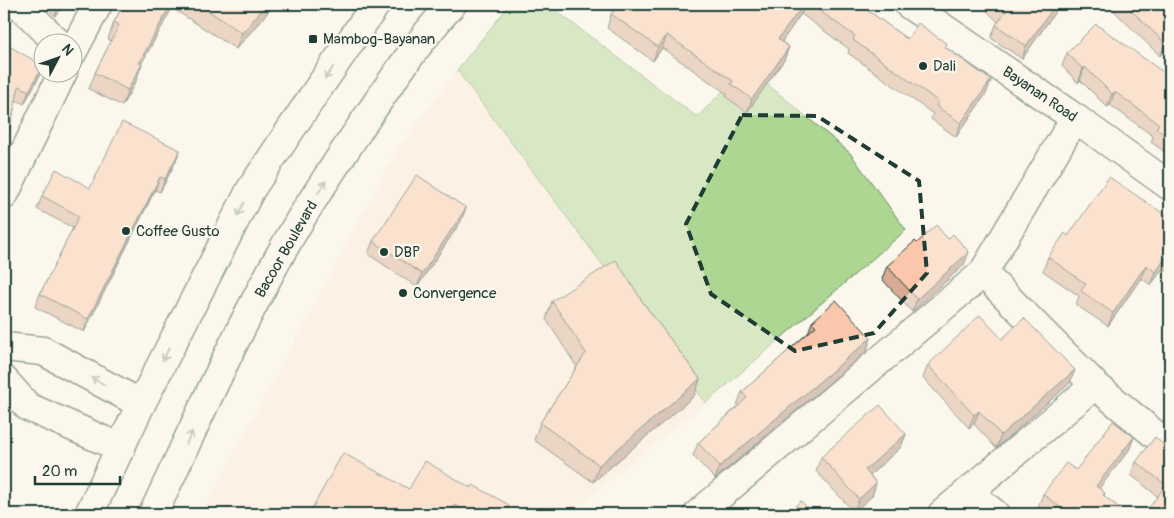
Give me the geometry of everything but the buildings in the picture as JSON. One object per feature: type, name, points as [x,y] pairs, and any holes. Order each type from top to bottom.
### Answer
[{"type":"street","points":[[19,4],[48,32]]},
{"type":"street","points":[[82,34],[98,4]]},
{"type":"street","points":[[89,514],[141,404],[251,189],[312,96],[376,4]]},
{"type":"street","name":"Bacoor Boulevard","points":[[153,514],[226,359],[300,219],[387,88],[424,37],[452,4]]},
{"type":"street","name":"Bayanan Road","points":[[908,4],[1075,118],[1170,186]]},
{"type":"street","points":[[4,195],[58,82]]},
{"type":"street","points":[[698,514],[982,273],[1075,118]]},
{"type":"street","points":[[982,273],[1095,385],[1170,446]]},
{"type":"street","points":[[4,347],[43,352],[141,404]]},
{"type":"street","points":[[4,380],[28,407],[121,448]]},
{"type":"street","points":[[942,514],[1095,385]]},
{"type":"street","points":[[968,492],[995,514]]},
{"type":"highlighted area","points":[[742,115],[817,116],[919,181],[927,273],[874,333],[795,351],[711,294],[686,224]]},
{"type":"shaded area","points":[[457,70],[706,403],[570,514],[201,514],[396,152]]},
{"type":"green space","points":[[510,4],[547,4],[697,117],[747,67],[850,153],[906,230],[706,403],[457,70]]},
{"type":"place","name":"Mambog-Bayanan","points":[[313,39]]},
{"type":"place","name":"Dali","points":[[923,66]]},
{"type":"place","name":"Coffee Gusto","points":[[126,231]]},
{"type":"place","name":"DBP","points":[[384,252]]},
{"type":"place","name":"Convergence","points":[[403,293]]}]
